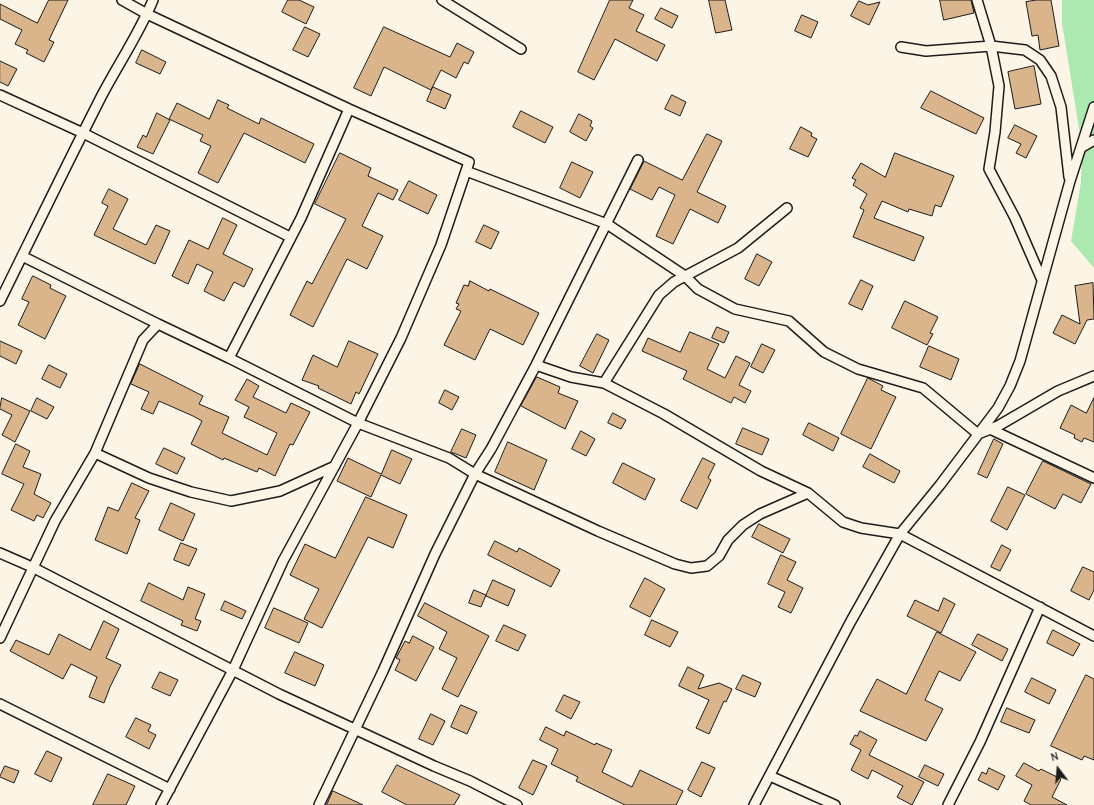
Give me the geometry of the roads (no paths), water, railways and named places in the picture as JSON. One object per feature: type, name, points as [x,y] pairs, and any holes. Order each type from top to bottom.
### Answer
[{"type":"street","points":[[122,0],[147,14],[349,109],[469,162],[441,245],[424,287],[358,423],[283,561],[272,588],[233,670],[161,805]]},
{"type":"street","points":[[0,301],[118,64],[147,14],[153,0]]},
{"type":"street","points":[[442,0],[521,49]]},
{"type":"street","points":[[977,0],[991,46],[999,86],[995,132],[989,169],[1015,218],[1042,280]]},
{"type":"street","points":[[901,47],[926,51],[991,46],[1025,50],[1040,60],[1051,76],[1061,107],[1070,181]]},
{"type":"street","points":[[0,95],[83,133],[290,237]]},
{"type":"street","points":[[754,805],[851,621],[900,534],[940,485],[998,408],[1010,386],[1020,361],[1070,181],[1094,107]]},
{"type":"street","points":[[229,358],[306,205],[349,109]]},
{"type":"street","points":[[1082,147],[1094,140]]},
{"type":"street","points":[[318,805],[356,728],[435,554],[474,474],[491,449],[536,366],[638,160]]},
{"type":"street","points":[[466,171],[607,224],[685,276],[698,289],[735,309],[789,321],[824,352],[858,369],[923,388],[978,434]]},
{"type":"street","points":[[604,383],[659,295],[674,282],[738,248],[787,208]]},
{"type":"street","points":[[22,256],[358,423],[449,458],[474,474],[598,532],[676,564],[691,568],[707,566],[719,556],[728,540],[743,524],[760,514],[808,493]]},
{"type":"street","points":[[0,638],[32,567],[55,521],[95,453],[143,340],[158,324]]},
{"type":"street","points":[[536,366],[571,377],[604,383],[664,414],[761,471],[808,493],[843,522],[861,528],[900,534],[1094,636]]},
{"type":"street","points":[[978,434],[998,426],[1058,392],[1094,376]]},
{"type":"street","points":[[990,429],[1094,478]]},
{"type":"street","points":[[95,453],[149,478],[191,492],[231,501],[280,491],[335,466]]},
{"type":"street","points":[[0,553],[32,567],[279,694],[356,728],[400,751],[470,781],[517,805]]},
{"type":"street","points":[[948,805],[980,742],[1040,607]]},
{"type":"street","points":[[0,704],[170,788]]},
{"type":"street","points":[[770,776],[835,805]]}]
